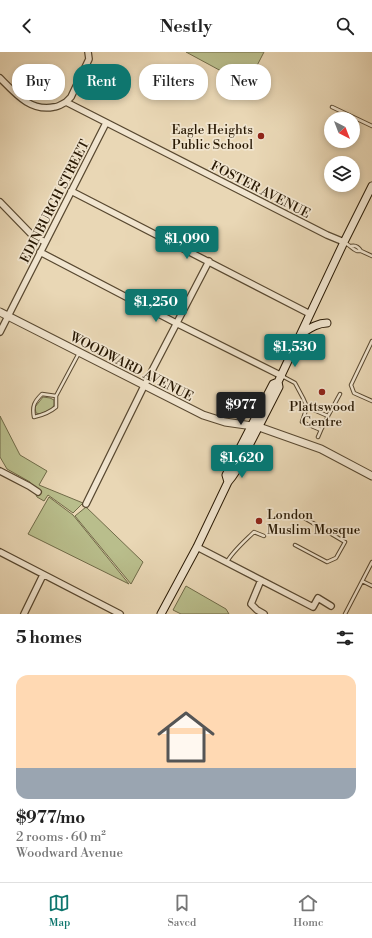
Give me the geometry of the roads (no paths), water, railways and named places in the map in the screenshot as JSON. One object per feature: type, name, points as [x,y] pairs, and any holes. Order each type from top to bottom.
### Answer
[{"type":"main road","points":[[161,614],[197,546],[228,482],[236,471],[255,427],[279,387],[280,379],[310,314],[347,244],[372,186]]},
{"type":"main road","name":"WOODWARD AVENUE","points":[[0,312],[203,415],[225,422],[255,427],[321,449],[372,476]]},
{"type":"main road","points":[[301,334],[317,324],[327,323]]},
{"type":"street","points":[[0,78],[18,97],[31,105],[44,108],[55,107],[66,102],[71,97],[89,59],[88,52]]},
{"type":"street","name":"FOSTER AVENUE","points":[[66,102],[347,244]]},
{"type":"street","name":"EDINBURGH STREET","points":[[0,332],[106,123]]},
{"type":"street","points":[[72,191],[310,314]]},
{"type":"street","points":[[0,202],[32,235],[45,242]]},
{"type":"street","points":[[40,252],[280,379]]},
{"type":"street","points":[[86,504],[208,261]]},
{"type":"street","points":[[0,471],[38,492]]},
{"type":"street","points":[[197,546],[313,607],[318,598],[332,606]]},
{"type":"street","points":[[0,552],[120,614]]},
{"type":"street","points":[[24,614],[43,575]]},
{"type":"street","points":[[261,580],[251,604],[264,614]]},
{"type":"lane","points":[[332,107],[372,126]]},
{"type":"lane","points":[[347,244],[352,249],[357,251],[361,250],[372,256]]},
{"type":"lane","points":[[372,341],[351,385],[354,393],[372,401]]},
{"type":"lane","points":[[56,396],[42,394],[35,400],[33,409],[34,417],[43,416],[56,407],[56,396],[79,352]]},
{"type":"lane","points":[[280,379],[295,383],[303,398],[307,407],[302,422],[321,430]]},
{"type":"lane","points":[[318,437],[340,394]]},
{"type":"lane","points":[[307,407],[328,416]]},
{"type":"lane","points":[[295,545],[326,562],[336,558],[345,542],[301,516]]},
{"type":"lane","points":[[227,562],[254,532],[264,536]]},
{"type":"lane","points":[[345,614],[372,562]]},
{"type":"lane","points":[[362,582],[372,586]]},
{"type":"place","name":"Eagle Heights Public School","points":[[261,136]]},
{"type":"place","name":"Plattswood Centre","points":[[322,392]]},
{"type":"place","name":"London Muslim Mosque","points":[[259,521]]}]
